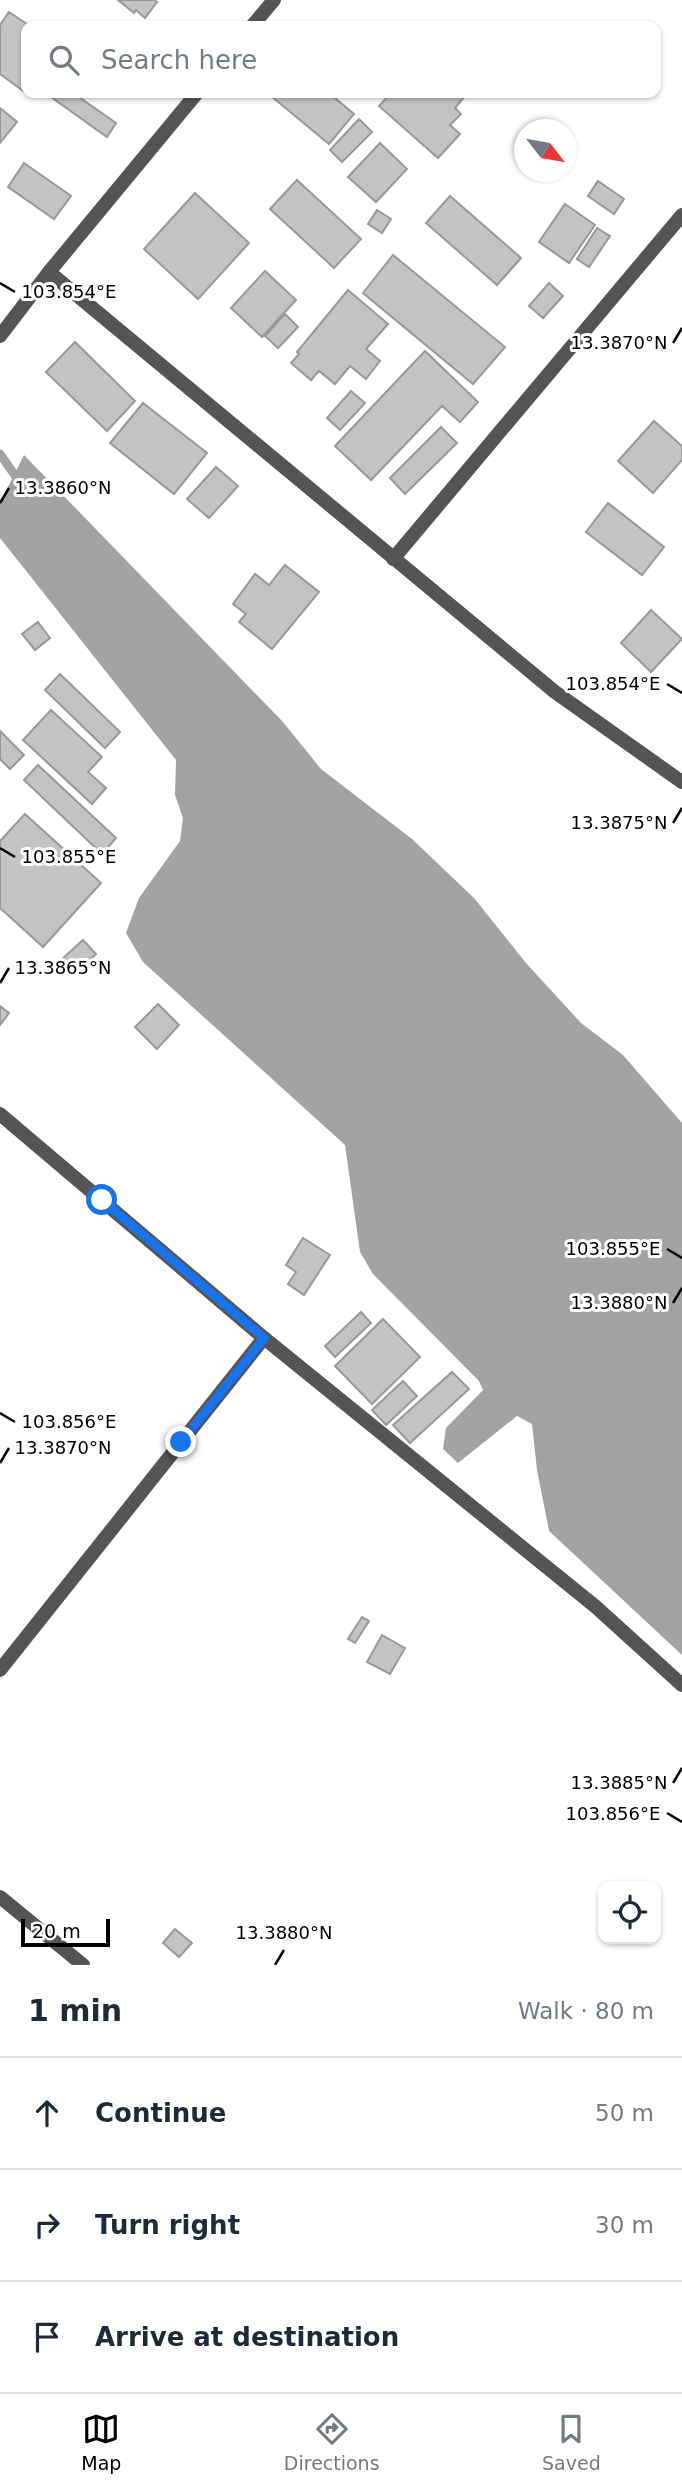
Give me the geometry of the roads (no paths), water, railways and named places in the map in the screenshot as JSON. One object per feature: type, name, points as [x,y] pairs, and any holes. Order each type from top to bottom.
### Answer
[{"type":"street","points":[[256,21],[274,0]]},
{"type":"street","points":[[0,337],[49,272],[193,98]]},
{"type":"street","points":[[393,559],[682,215]]},
{"type":"street","points":[[49,272],[555,692],[682,782]]},
{"type":"street","points":[[0,1114],[264,1338],[596,1607],[682,1685]]},
{"type":"street","points":[[0,1670],[264,1338]]},
{"type":"street","points":[[0,1897],[83,1965]]},
{"type":"waterway","points":[[0,454],[21,484]]}]
